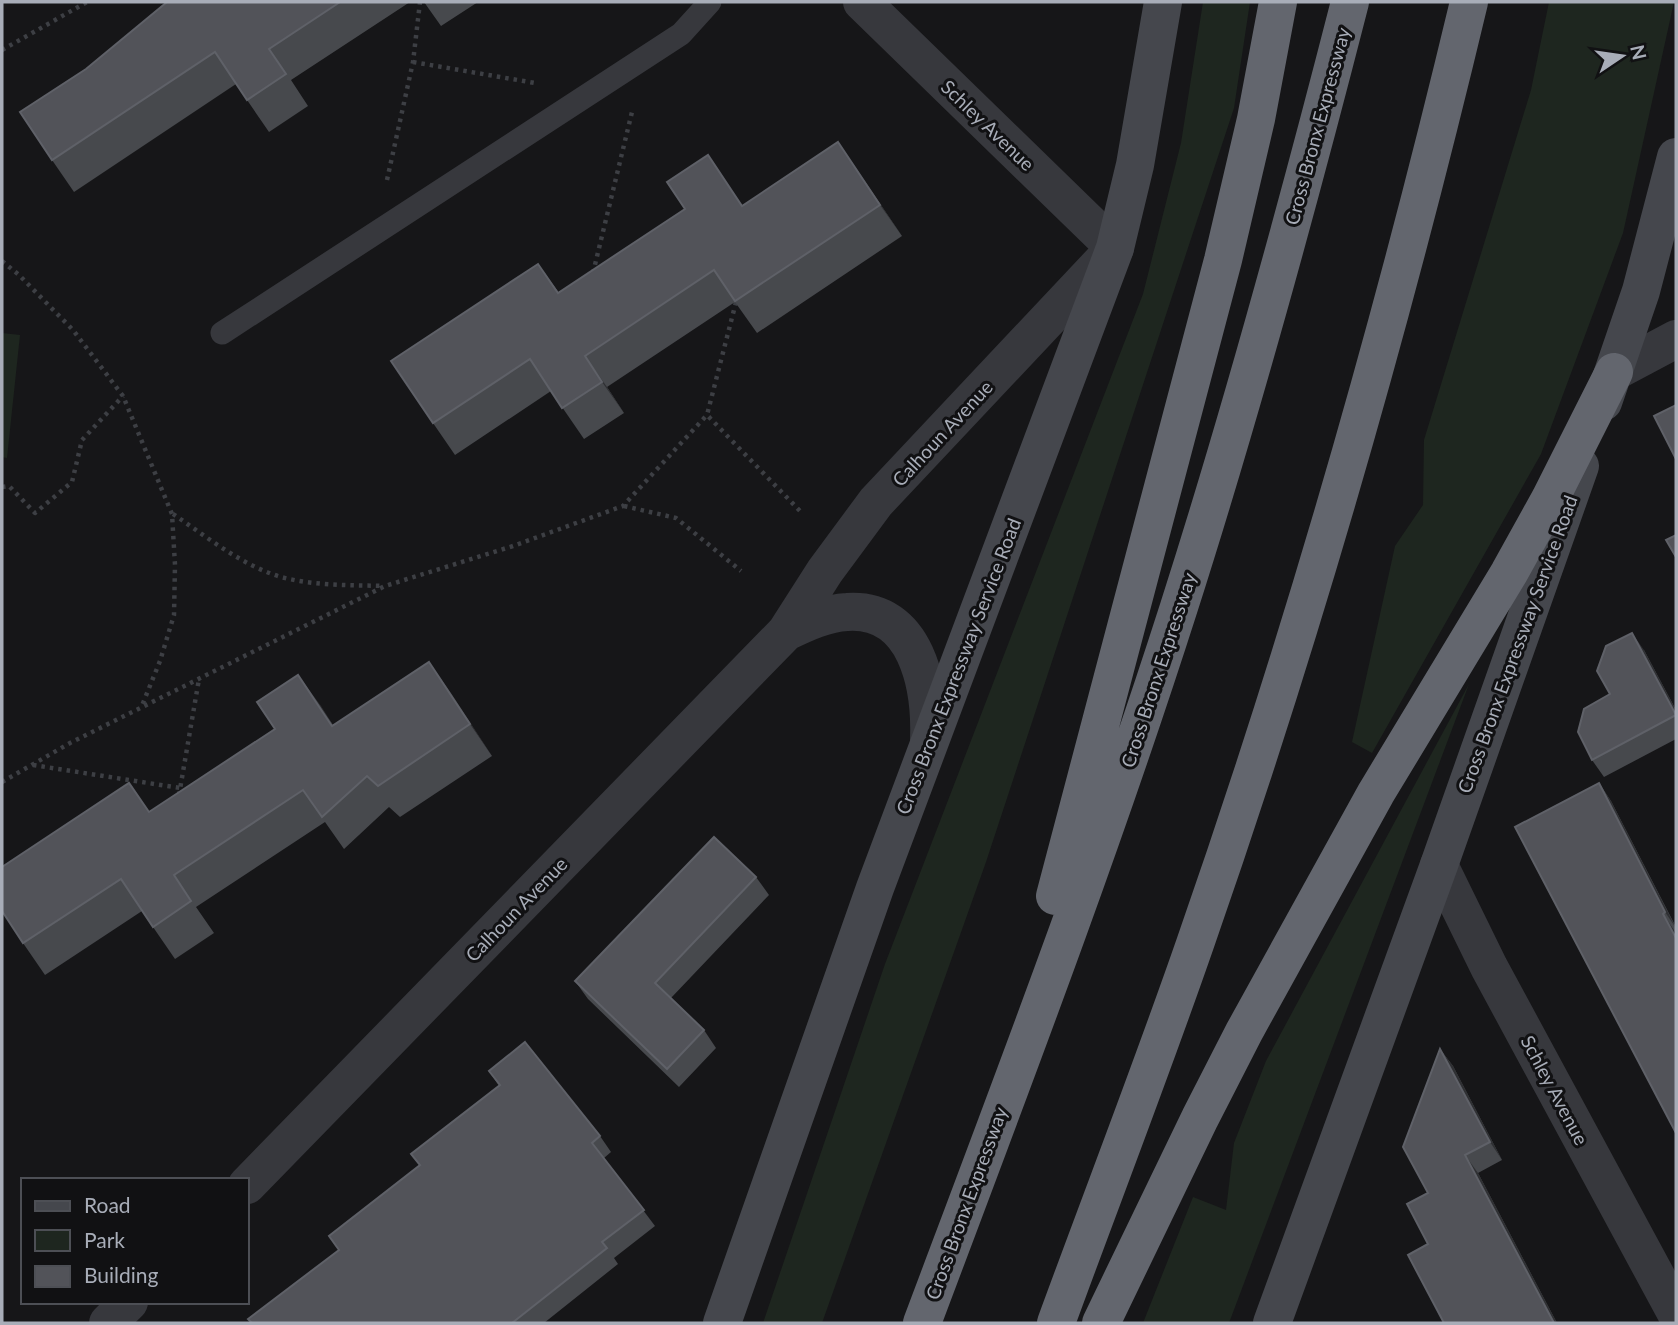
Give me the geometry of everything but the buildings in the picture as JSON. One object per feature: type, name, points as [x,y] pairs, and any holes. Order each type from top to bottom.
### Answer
[{"type":"highway","points":[[992,1135],[1223,260],[1256,119],[1278,2]]},
{"type":"highway","name":"Cross Bronx Expressway","points":[[922,1323],[1119,788],[1179,607],[1258,343],[1350,2]]},
{"type":"highway","points":[[1056,1323],[1195,943],[1308,594],[1407,252],[1469,2]]},
{"type":"highway","points":[[1101,1323],[1244,1032],[1376,793],[1509,573],[1614,372]]},
{"type":"main road","name":"Cross Bronx Expressway Service Road","points":[[722,1323],[929,740],[1115,248],[1135,165],[1163,2]]},
{"type":"main road","name":"Cross Bronx Expressway Service Road","points":[[1272,1323],[1439,865],[1614,372],[1644,278],[1676,157]]},
{"type":"street","name":"Schley Avenue","points":[[862,2],[1115,248]]},
{"type":"street","name":"Calhoun Avenue","points":[[248,1184],[786,632],[876,502],[1115,248]]},
{"type":"street","points":[[1614,372],[1676,339]]},
{"type":"street","name":"Calhoun Avenue","points":[[786,632],[806,622],[847,612],[869,613],[885,620],[902,634],[915,652],[923,670],[930,714],[929,740]]},
{"type":"street","name":"Schley Avenue","points":[[1439,865],[1489,967],[1676,1313]]},
{"type":"street","points":[[108,1323],[127,1304]]},
{"type":"lane","points":[[222,333],[681,34],[710,2]]},
{"type":"path","points":[[2,50],[87,2]]},
{"type":"path","points":[[399,218],[384,193],[413,62],[420,2]]},
{"type":"path","points":[[590,285],[645,58]]},
{"type":"path","points":[[413,62],[547,86],[564,111]]},
{"type":"path","points":[[2,261],[73,330],[123,397],[172,514],[174,615],[160,661],[141,708]]},
{"type":"path","points":[[2,782],[199,678],[385,586],[513,546],[623,506],[707,415],[736,302]]},
{"type":"path","points":[[2,488],[9,486],[35,513],[72,482],[82,440],[123,397]]},
{"type":"path","points":[[707,415],[800,511]]},
{"type":"path","points":[[623,506],[676,519],[741,571]]},
{"type":"path","points":[[172,514],[242,560],[280,576],[318,584],[385,586]]},
{"type":"path","points":[[178,799],[199,678]]},
{"type":"path","points":[[32,764],[180,788]]},
{"type":"path","points":[[2,774],[9,778]]},
{"type":"green space","points":[[1203,2],[1250,2],[1234,108],[986,862],[822,1323],[763,1323],[885,964],[1143,294],[1181,143]]},
{"type":"green space","points":[[1549,2],[1674,2],[1623,233],[1541,454],[1372,753],[1352,742],[1395,546],[1423,505],[1424,440],[1531,90]]},
{"type":"green space","points":[[2,333],[20,335],[7,458],[2,457]]},
{"type":"green space","points":[[1469,684],[1229,1323],[1143,1323],[1193,1197],[1226,1210],[1234,1143],[1266,1061]]}]
